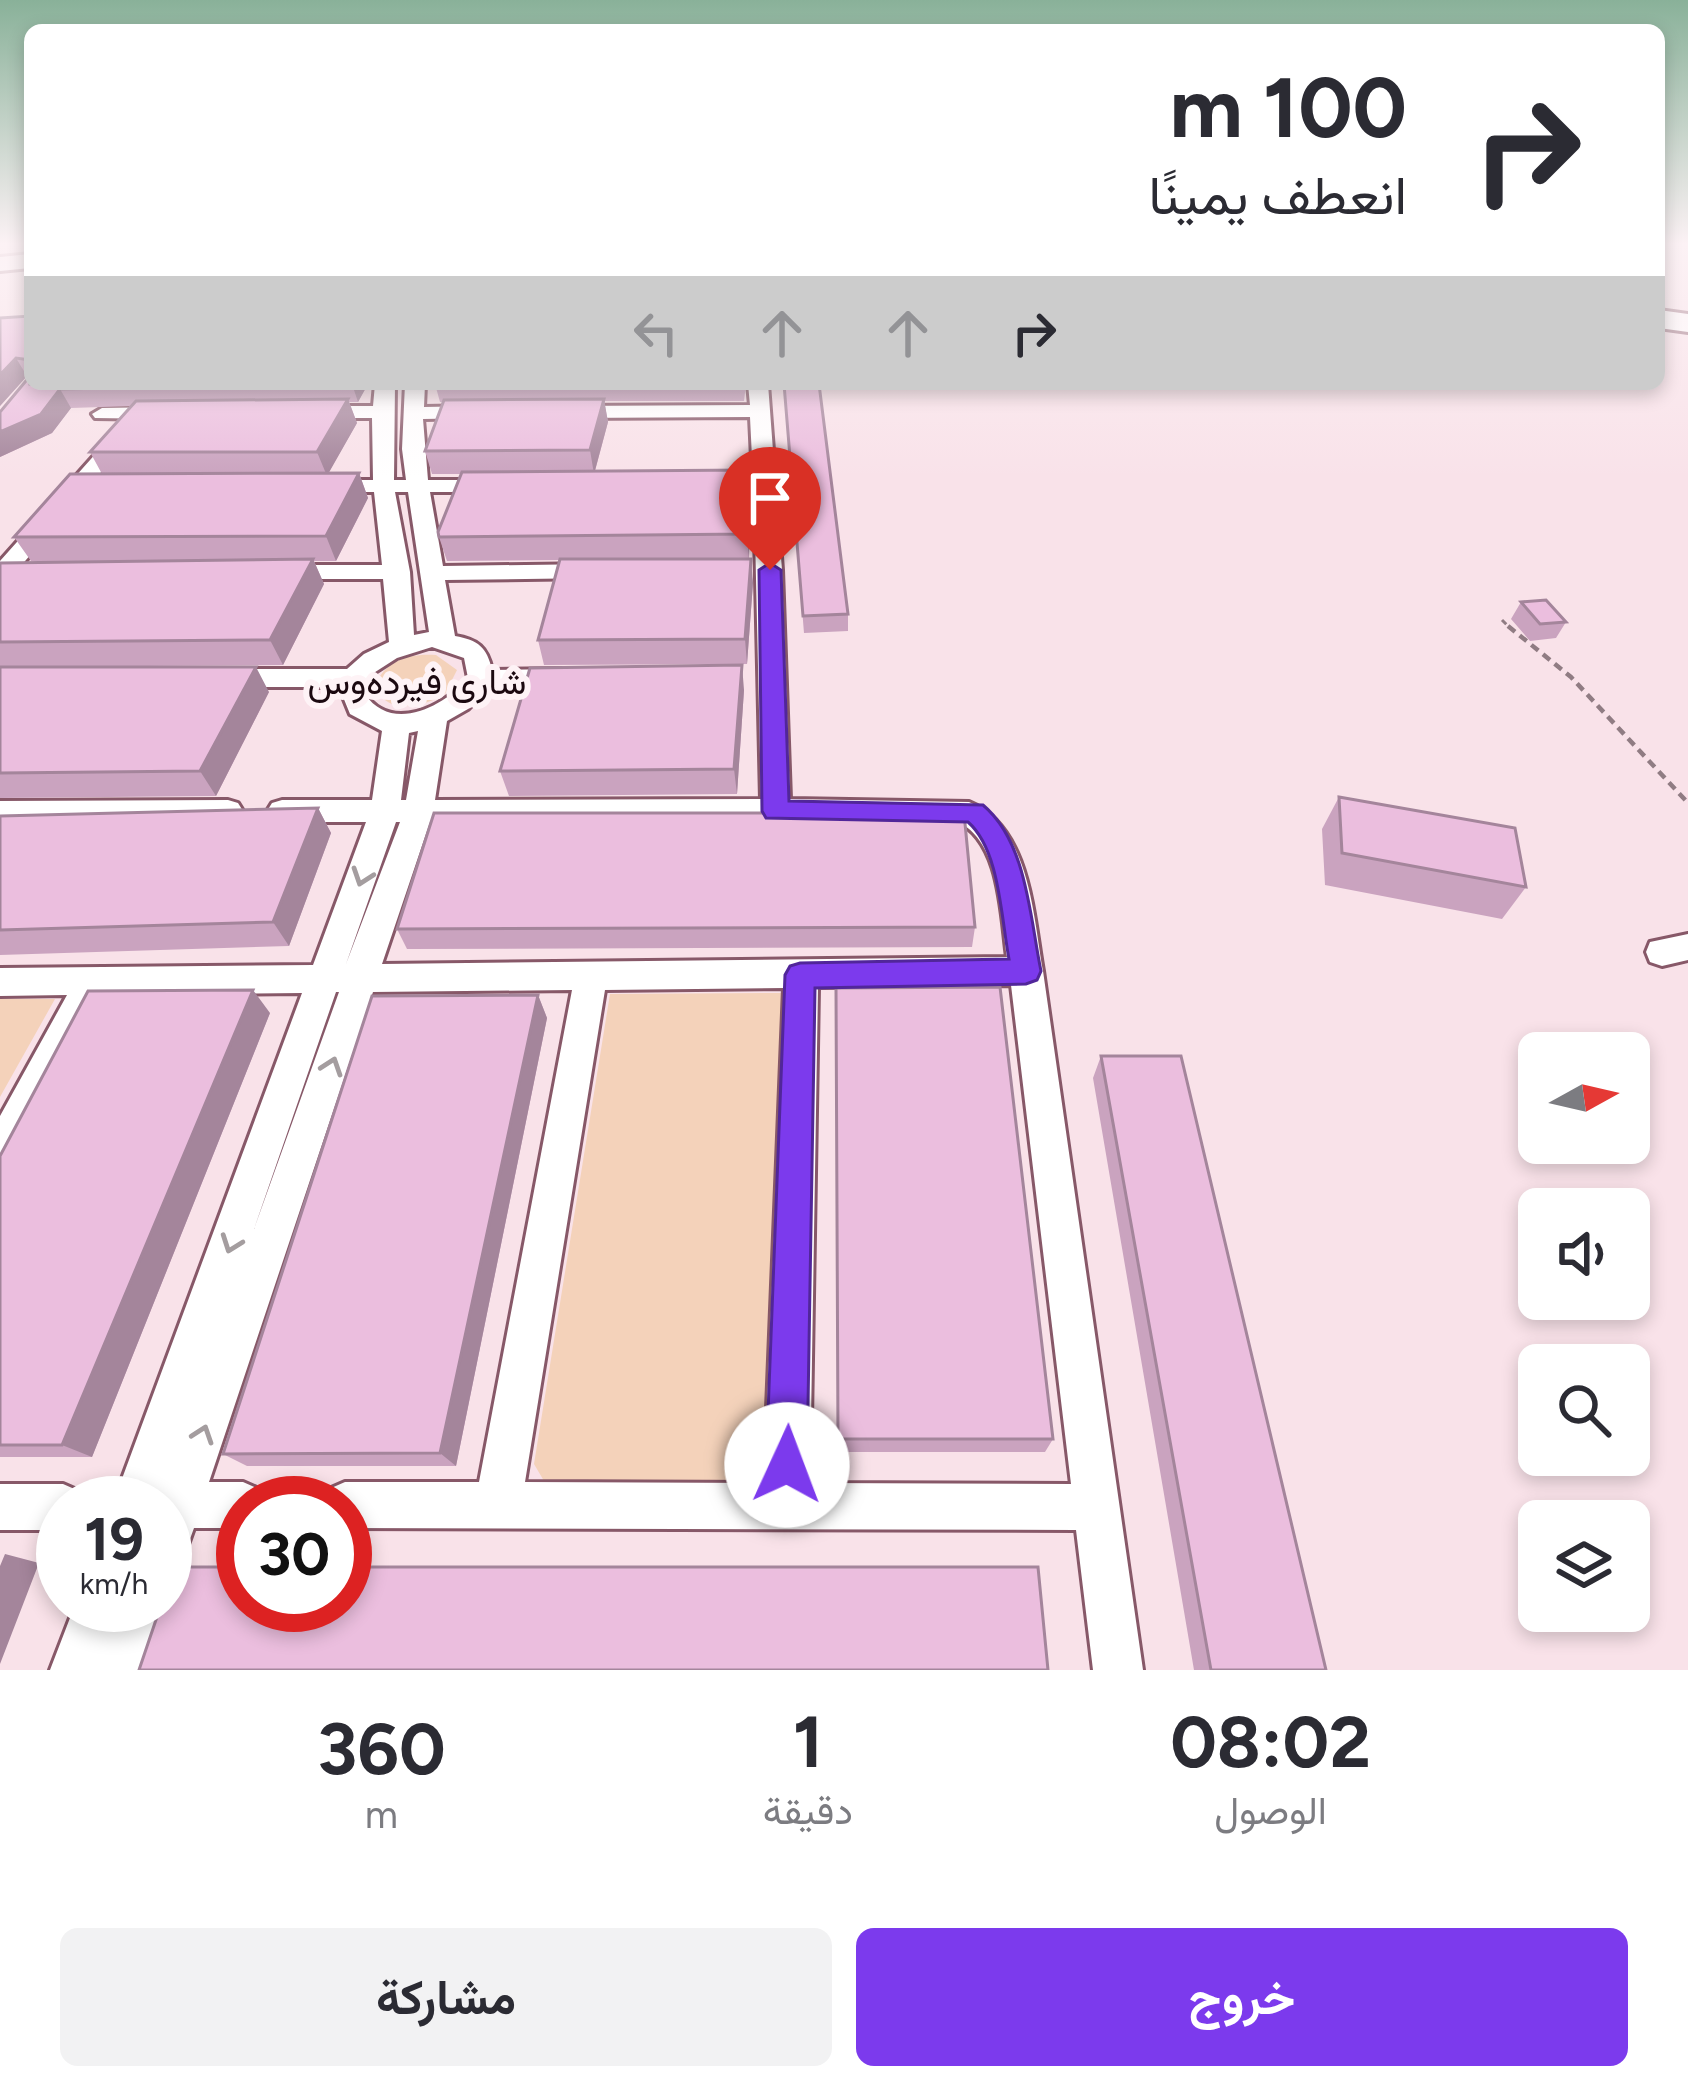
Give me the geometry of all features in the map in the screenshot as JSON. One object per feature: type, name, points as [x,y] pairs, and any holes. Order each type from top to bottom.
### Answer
[{"type":"street","points":[[384,390],[383,485],[398,572],[403,644]]},
{"type":"street","points":[[414,390],[418,487],[442,640]]},
{"type":"street","points":[[758,390],[762,676],[776,811]]},
{"type":"street","points":[[550,412],[759,411]]},
{"type":"street","points":[[294,412],[381,412]]},
{"type":"street","points":[[412,413],[504,412]]},
{"type":"street","points":[[9,574],[89,488],[141,413]]},
{"type":"street","points":[[102,414],[184,413]]},
{"type":"street","points":[[694,484],[763,484]]},
{"type":"street","points":[[289,486],[510,486]]},
{"type":"street","points":[[434,573],[626,571]]},
{"type":"street","points":[[258,572],[398,572]]},
{"type":"street","points":[[481,679],[476,655],[466,646],[442,640],[403,644],[375,657],[355,677],[353,696],[360,709],[416,720],[457,706],[481,679],[593,678]]},
{"type":"street","points":[[189,678],[355,677]]},
{"type":"street","points":[[174,1476],[402,810],[416,720]]},
{"type":"street","points":[[0,812],[974,812],[991,827],[1008,877],[1026,971],[1118,1670]]},
{"type":"street","points":[[0,982],[1026,971]]},
{"type":"street","points":[[785,1509],[800,975]]},
{"type":"street","points":[[498,1505],[591,976]]},
{"type":"street","points":[[0,1153],[92,981]]},
{"type":"street","points":[[372,1505],[1097,1507]]},
{"type":"street","points":[[0,1508],[36,1507]]},
{"type":"street","points":[[75,1670],[88,1632]]},
{"type":"street","points":[[123,1670],[136,1632]]},
{"type":"path","points":[[1502,620],[1571,677],[1688,803]]},
{"type":"shaded area","points":[[417,655],[436,655],[457,670],[445,694],[406,706],[387,702],[380,695],[375,686],[392,664]]},
{"type":"shaded area","points":[[783,993],[765,1480],[544,1481],[534,1464],[610,994]]},
{"type":"shaded area","points":[[0,999],[55,999],[0,1097]]},
{"type":"building","points":[[0,322],[24,322],[24,359],[16,358],[0,375]]},
{"type":"building","points":[[24,383],[24,390],[59,390],[41,414],[0,432],[0,412]]},
{"type":"building","points":[[784,390],[820,390],[848,614],[803,616]]},
{"type":"building","points":[[348,399],[317,452],[90,452],[136,401]]},
{"type":"building","points":[[604,399],[590,450],[425,451],[444,400]]},
{"type":"building","points":[[748,470],[747,534],[439,537],[462,472]]},
{"type":"building","points":[[359,473],[326,536],[14,537],[70,474]]},
{"type":"building","points":[[313,559],[270,640],[0,642],[0,563]]},
{"type":"building","points":[[560,559],[751,559],[745,639],[538,640]]},
{"type":"building","points":[[1546,600],[1566,622],[1540,624],[1521,602]]},
{"type":"building","points":[[742,665],[734,769],[500,771],[530,668]]},
{"type":"building","points":[[0,667],[256,667],[200,771],[0,773]]},
{"type":"building","points":[[1339,797],[1515,828],[1526,887],[1342,853]]},
{"type":"building","points":[[318,808],[273,922],[0,930],[0,816]]},
{"type":"building","points":[[434,813],[964,813],[975,927],[397,929]]},
{"type":"building","points":[[1000,987],[1053,1439],[838,1439],[836,988]]},
{"type":"building","points":[[253,990],[62,1445],[0,1445],[0,1156],[88,991]]},
{"type":"building","points":[[538,995],[440,1453],[223,1454],[372,996]]},
{"type":"building","points":[[1101,1056],[1181,1056],[1326,1670],[1211,1670]]},
{"type":"building","points":[[192,1567],[216,1567],[216,1632],[372,1632],[372,1567],[1038,1567],[1048,1670],[139,1670],[152,1632],[192,1632]]},
{"type":"district","name":"شاری فیردەوس","points":[[417,681]]},
{"type":"route","points":[[770,570],[776,811],[974,812],[991,827],[1008,877],[1026,971],[800,975],[787,1465]]}]
